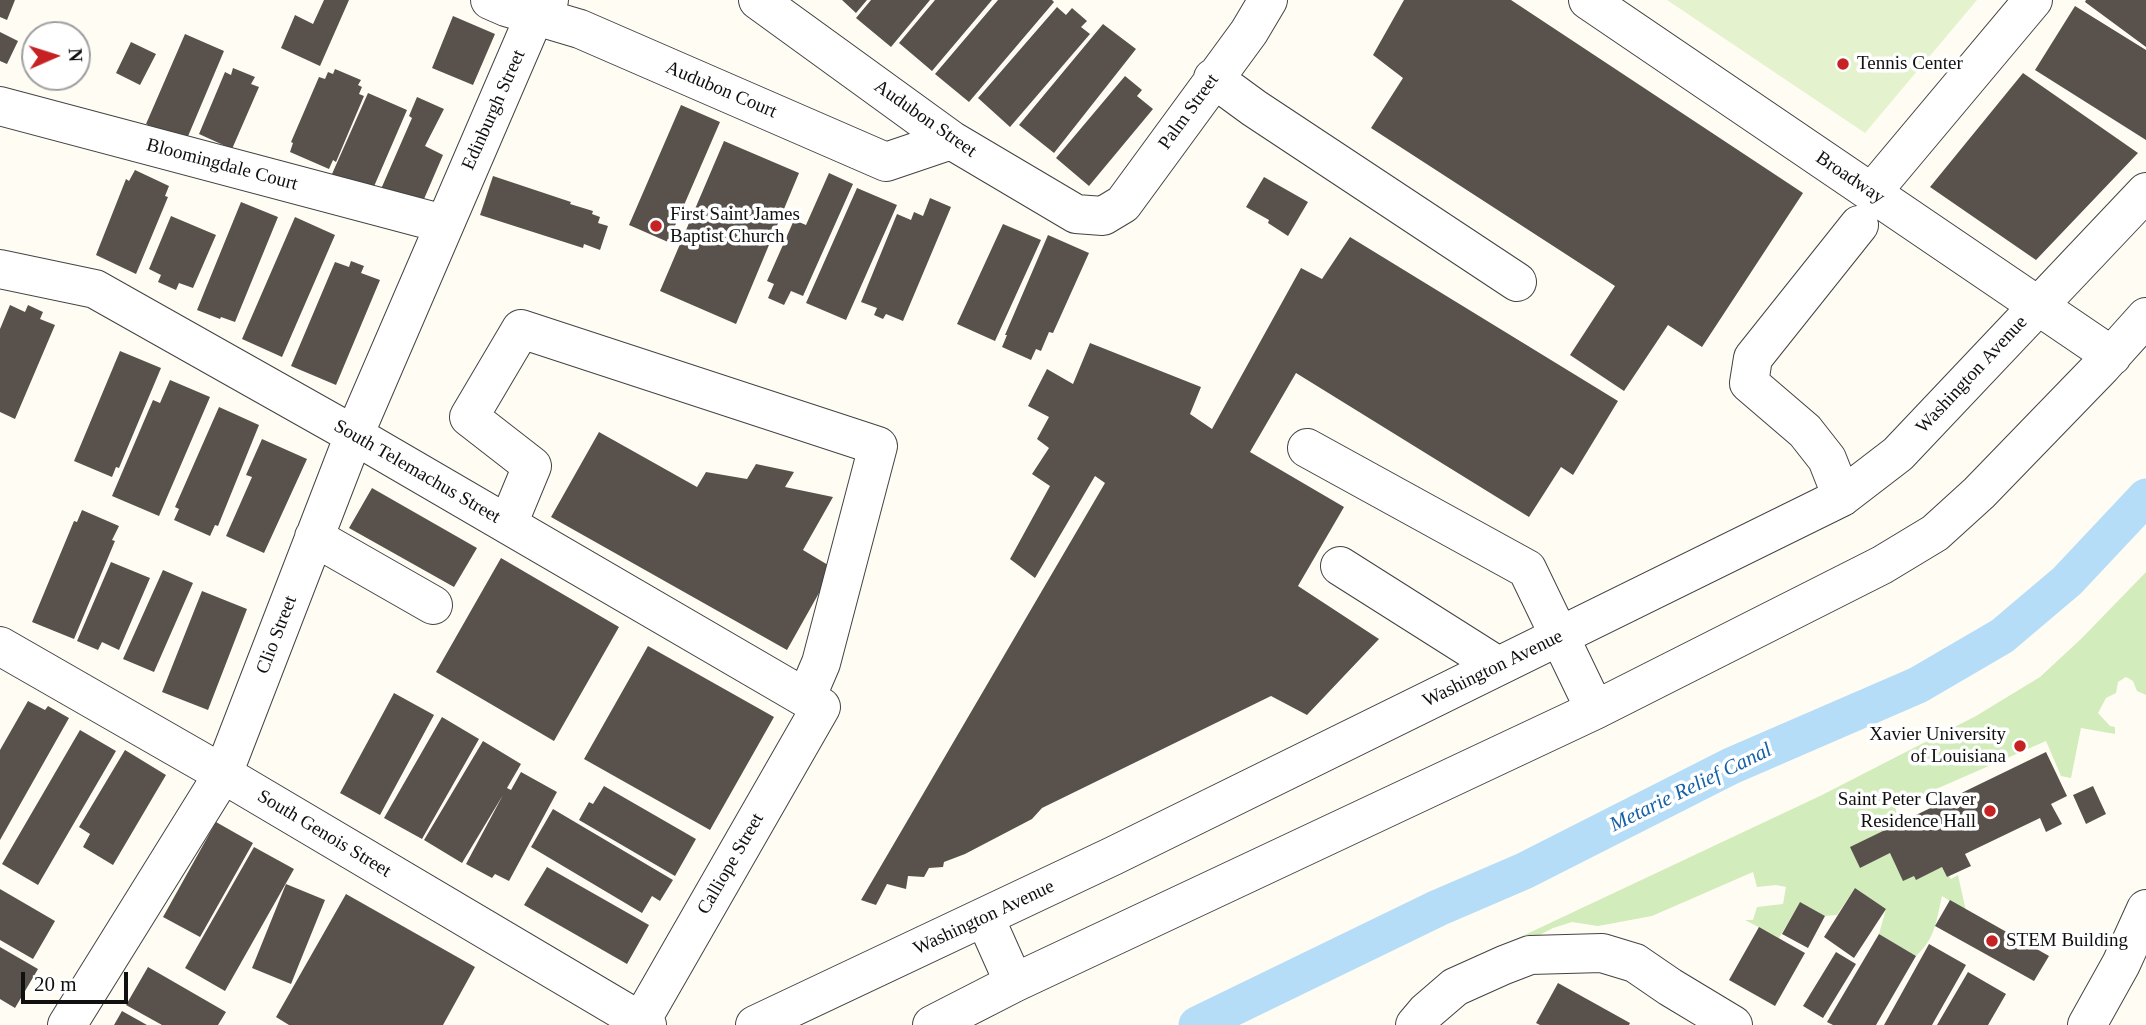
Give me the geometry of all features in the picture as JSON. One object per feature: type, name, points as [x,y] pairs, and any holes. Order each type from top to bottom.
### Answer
[{"type":"street","name":"Audubon Court","points":[[490,0],[542,8],[580,29],[886,162],[951,140]]},
{"type":"street","name":"Audubon Street","points":[[758,0],[951,140],[1076,214],[1102,216]]},
{"type":"street","name":"Palm Street","points":[[1102,216],[1122,204],[1249,32],[1268,0]]},
{"type":"street","name":"Broadway","points":[[1588,0],[1865,209],[2038,305],[2112,356]]},
{"type":"street","points":[[1842,497],[1827,459],[1805,431],[1749,383],[1753,358],[1865,209],[2033,0]]},
{"type":"street","name":"Edinburgh Street","points":[[444,224],[542,8]]},
{"type":"street","points":[[1213,78],[1517,282]]},
{"type":"street","name":"Bloomingdale Court","points":[[0,106],[444,224]]},
{"type":"street","name":"Washington Avenue","points":[[755,1025],[985,918],[1842,497],[1898,454],[2146,191]]},
{"type":"street","name":"Clio Street","points":[[67,1025],[223,774],[354,435],[444,224]]},
{"type":"street","name":"South Telemachus Street","points":[[0,269],[94,289],[354,435],[814,702]]},
{"type":"street","points":[[932,1025],[1014,983],[1595,710],[1882,565],[1935,533],[1979,493],[2112,356],[2146,317]]},
{"type":"street","name":"Calliope Street","points":[[508,524],[533,466],[469,417],[520,329],[878,446],[821,663],[814,702],[645,1023]]},
{"type":"street","points":[[1307,448],[1527,569],[1595,710]]},
{"type":"street","points":[[314,537],[433,605]]},
{"type":"street","points":[[1340,566],[1498,666]]},
{"type":"street","name":"South Genois Street","points":[[0,646],[645,1023]]},
{"type":"street","points":[[2087,1025],[2137,953],[2146,909]]},
{"type":"street","points":[[985,918],[1014,983]]},
{"type":"street","points":[[1415,1025],[1455,987],[1531,955],[1602,953],[1635,963],[1734,1025]]},
{"type":"green space","name":"Tennis Center","points":[[1667,0],[1977,0],[1865,133]]},
{"type":"green space","points":[[2146,572],[2146,695],[2137,691],[2133,681],[2126,677],[2118,682],[2116,693],[2106,698],[2098,713],[2110,726],[2115,727],[2115,734],[2081,728],[2071,778],[2061,776],[2046,741],[1895,807],[1900,823],[1860,868],[1890,853],[1917,879],[1942,867],[1951,879],[1958,875],[1966,911],[1942,896],[1931,936],[1916,956],[1879,934],[1886,909],[1855,888],[1837,915],[1825,916],[1800,902],[1779,938],[1745,920],[1753,920],[1757,907],[1783,904],[1786,887],[1757,887],[1753,872],[1652,916],[1598,926],[1572,922],[1553,928],[1503,954],[1499,947],[1822,795],[1976,716],[2040,677]]},
{"type":"building","points":[[0,0],[15,0],[7,20],[0,17]]},
{"type":"building","points":[[324,0],[349,0],[320,66],[281,48],[295,15],[313,24]]},
{"type":"building","points":[[842,0],[867,0],[856,13]]},
{"type":"building","points":[[871,0],[930,0],[891,47],[856,18]]},
{"type":"building","points":[[935,0],[992,0],[932,71],[899,43]]},
{"type":"building","points":[[998,0],[1054,2],[969,102],[935,74]]},
{"type":"building","points":[[1404,0],[1511,0],[1803,193],[1702,347],[1668,325],[1624,391],[1570,355],[1615,286],[1371,128],[1403,78],[1373,55]]},
{"type":"building","points":[[2146,0],[2146,47],[2085,2]]},
{"type":"building","points":[[2075,6],[2146,50],[2146,140],[2035,70]]},
{"type":"building","points":[[1057,7],[1066,15],[1072,8],[1087,21],[1081,27],[1090,34],[1010,127],[978,98]]},
{"type":"building","points":[[453,16],[495,34],[473,85],[432,68]]},
{"type":"building","points":[[1103,24],[1136,49],[1054,153],[1019,125]]},
{"type":"building","points":[[0,32],[18,41],[7,64],[0,61]]},
{"type":"building","points":[[185,34],[224,51],[186,141],[146,124]]},
{"type":"building","points":[[131,42],[156,54],[140,85],[116,73]]},
{"type":"building","points":[[233,68],[255,77],[251,84],[259,87],[232,149],[199,134],[225,72],[231,75]]},
{"type":"building","points":[[335,69],[361,80],[358,85],[362,87],[359,94],[364,96],[336,162],[333,160],[329,169],[290,152],[291,142],[319,77],[325,79],[328,72],[333,74]]},
{"type":"building","points":[[2023,73],[2138,153],[2036,260],[1930,187]]},
{"type":"building","points":[[1125,76],[1142,90],[1137,96],[1153,109],[1089,186],[1056,158]]},
{"type":"building","points":[[368,93],[407,110],[372,191],[332,174]]},
{"type":"building","points":[[417,97],[444,109],[425,146],[443,155],[421,206],[381,189],[412,118],[409,116]]},
{"type":"building","points":[[681,105],[720,122],[668,242],[629,225]]},
{"type":"building","points":[[724,141],[799,173],[736,324],[660,291]]},
{"type":"building","points":[[135,170],[169,186],[165,196],[168,197],[136,274],[96,255],[126,179],[129,181]]},
{"type":"building","points":[[829,173],[853,184],[803,296],[791,291],[784,305],[768,298],[774,284],[767,281],[794,220],[806,225]]},
{"type":"building","points":[[493,176],[593,211],[592,214],[600,217],[598,223],[608,226],[600,250],[584,244],[583,248],[480,215]]},
{"type":"building","points":[[1264,177],[1308,202],[1288,236],[1268,223],[1269,220],[1246,207]]},
{"type":"building","points":[[857,188],[897,205],[846,320],[806,303]]},
{"type":"building","points":[[930,198],[951,207],[903,321],[886,314],[883,319],[874,315],[877,308],[861,302],[897,214],[911,220],[914,212],[923,216]]},
{"type":"building","points":[[241,202],[278,217],[235,322],[197,310]]},
{"type":"building","points":[[171,216],[216,235],[193,288],[179,283],[176,290],[158,282],[161,275],[149,269]]},
{"type":"building","points":[[295,217],[335,235],[282,357],[242,339]]},
{"type":"building","points":[[1003,224],[1041,240],[995,341],[957,324]]},
{"type":"building","points":[[1048,235],[1089,253],[1053,333],[1049,332],[1041,351],[1036,349],[1031,360],[1002,347]]},
{"type":"building","points":[[1350,237],[1618,401],[1573,475],[1561,467],[1529,517],[1296,373],[1250,452],[1344,507],[1298,586],[1379,639],[1307,715],[1271,696],[1042,808],[1032,819],[944,862],[943,867],[929,868],[924,877],[908,876],[906,889],[887,884],[876,905],[861,900],[1105,483],[1095,476],[1035,578],[1010,559],[1050,486],[1032,474],[1049,448],[1037,439],[1049,417],[1028,406],[1047,369],[1073,384],[1090,343],[1201,387],[1190,414],[1212,429],[1301,268],[1322,279]]},
{"type":"building","points":[[351,261],[364,266],[361,273],[380,280],[336,385],[291,366],[335,262],[349,267]]},
{"type":"building","points":[[10,305],[25,312],[28,305],[43,312],[40,319],[55,325],[15,419],[0,412],[0,329]]},
{"type":"building","points":[[120,351],[161,368],[119,468],[116,467],[112,477],[74,461]]},
{"type":"building","points":[[170,380],[210,397],[159,516],[112,496],[153,400],[160,403]]},
{"type":"building","points":[[219,407],[259,425],[218,526],[215,525],[210,536],[174,520],[179,509],[175,507]]},
{"type":"building","points":[[599,432],[697,487],[706,472],[747,479],[756,464],[794,472],[785,487],[833,497],[803,550],[833,568],[787,650],[551,517]]},
{"type":"building","points":[[262,439],[307,459],[264,553],[226,536],[252,477],[246,475]]},
{"type":"building","points":[[372,488],[477,548],[454,587],[349,528]]},
{"type":"building","points":[[82,510],[119,526],[74,639],[32,622],[74,521],[77,522]]},
{"type":"building","points":[[501,558],[619,627],[554,741],[436,672]]},
{"type":"building","points":[[111,562],[150,578],[119,650],[102,642],[98,650],[77,641]]},
{"type":"building","points":[[163,570],[193,583],[154,672],[123,659]]},
{"type":"building","points":[[202,591],[247,609],[208,710],[162,692]]},
{"type":"building","points":[[648,646],[774,717],[710,830],[584,759]]},
{"type":"building","points":[[394,693],[434,715],[380,815],[340,793]]},
{"type":"building","points":[[28,701],[45,710],[48,706],[69,718],[0,840],[0,750]]},
{"type":"building","points":[[442,717],[479,739],[422,839],[384,818]]},
{"type":"building","points":[[80,730],[116,751],[38,885],[2,864]]},
{"type":"building","points":[[483,741],[521,764],[507,788],[511,790],[521,772],[557,792],[509,881],[495,874],[492,878],[466,864],[503,795],[462,863],[424,840]]},
{"type":"building","points":[[125,750],[166,775],[113,865],[83,847],[90,834],[79,827]]},
{"type":"building","name":"Saint Peter Claver Residence Hall","points":[[2046,752],[2067,796],[2051,804],[2062,824],[2046,832],[2040,818],[1965,854],[1971,866],[1947,877],[1942,867],[1916,880],[1914,876],[1903,881],[1890,853],[1860,868],[1850,847]]},
{"type":"building","points":[[604,786],[696,839],[675,876],[579,820],[589,802],[593,804]]},
{"type":"building","points":[[2093,786],[2106,814],[2086,824],[2073,795]]},
{"type":"building","points":[[553,809],[673,880],[660,901],[652,896],[642,913],[531,847]]},
{"type":"building","points":[[216,822],[253,843],[200,937],[163,917]]},
{"type":"building","points":[[254,847],[294,869],[225,991],[185,968]]},
{"type":"building","points":[[547,867],[649,925],[627,964],[524,905]]},
{"type":"building","points":[[286,884],[325,900],[291,984],[252,968]]},
{"type":"building","points":[[1855,888],[1886,909],[1854,958],[1824,937]]},
{"type":"building","points":[[0,889],[55,921],[33,959],[0,940]]},
{"type":"building","points":[[346,894],[475,967],[443,1025],[289,1025],[276,1017]]},
{"type":"building","name":"STEM Building","points":[[1950,900],[2049,956],[2034,981],[1935,926]]},
{"type":"building","points":[[1800,902],[1825,916],[1808,948],[1782,934]]},
{"type":"building","points":[[1759,927],[1805,953],[1775,1006],[1729,980]]},
{"type":"building","points":[[1879,934],[1916,956],[1876,1025],[1833,1025],[1827,1022]]},
{"type":"building","points":[[1929,944],[1966,965],[1932,1025],[1884,1025]]},
{"type":"building","points":[[0,947],[38,969],[15,1008],[0,999]]},
{"type":"building","points":[[1836,952],[1856,964],[1823,1018],[1803,1006]]},
{"type":"building","points":[[148,967],[226,1012],[218,1025],[162,1025],[126,1005]]},
{"type":"building","points":[[1968,972],[2006,994],[1988,1025],[1937,1025]]},
{"type":"building","points":[[1558,983],[1630,1023],[1629,1025],[1536,1023]]},
{"type":"building","points":[[122,1011],[147,1025],[114,1025]]},
{"type":"waterway","name":"Metarie Relief Canal","points":[[1197,1025],[1438,908],[1524,871],[1731,766],[1918,685],[2002,636],[2067,581],[2146,497]]},
{"type":"place","name":"Tennis Center","points":[[1843,64]]},
{"type":"place","name":"First Saint James Baptist Church","points":[[656,226]]},
{"type":"place","name":"Xavier University of Louisiana","points":[[2020,746]]},
{"type":"place","name":"Saint Peter Claver Residence Hall","points":[[1990,811]]},
{"type":"place","name":"STEM Building","points":[[1992,941]]}]
